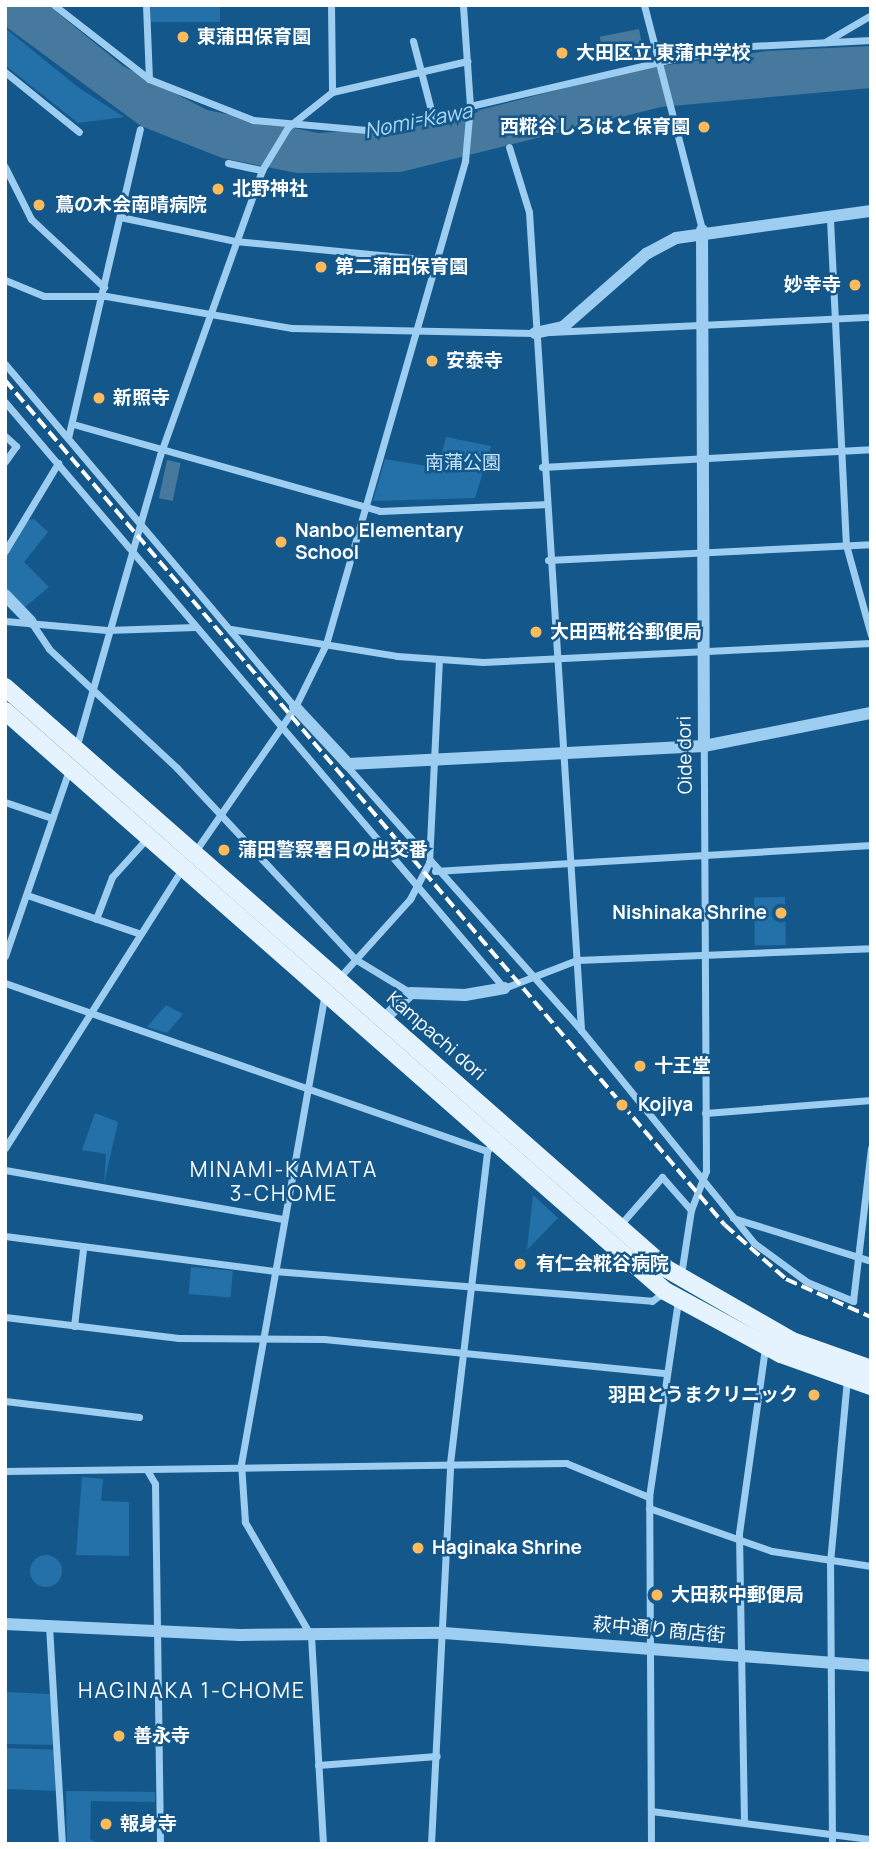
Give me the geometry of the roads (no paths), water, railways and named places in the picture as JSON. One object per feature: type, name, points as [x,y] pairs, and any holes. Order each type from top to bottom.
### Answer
[{"type":"main road","name":"Kampachi dori","points":[[5,687],[77,746],[324,993],[491,1145],[671,1296],[765,1346],[871,1386]]},
{"type":"main road","name":"Kampachi dori","points":[[5,711],[71,765],[149,836],[189,860],[338,979],[620,1225],[681,1272],[792,1340],[871,1369]]},
{"type":"street","points":[[54,5],[149,79],[219,111],[287,128],[391,128],[659,62],[825,42],[871,40]]},
{"type":"street","points":[[146,5],[149,79]]},
{"type":"street","points":[[331,5],[332,92]]},
{"type":"street","points":[[5,1149],[189,860],[295,707],[326,644],[412,335],[465,159],[470,108],[463,5]]},
{"type":"street","points":[[644,5],[702,230]]},
{"type":"street","points":[[825,42],[871,15]]},
{"type":"street","points":[[414,41],[431,110]]},
{"type":"street","points":[[5,957],[95,690],[163,449],[205,316],[262,169],[287,128],[332,92],[467,61]]},
{"type":"street","points":[[5,72],[79,132]]},
{"type":"street","points":[[68,438],[106,296],[104,287],[141,129]]},
{"type":"street","points":[[509,147],[526,185],[544,504],[581,1030]]},
{"type":"street","points":[[228,163],[262,169]]},
{"type":"street","points":[[5,167],[32,219],[104,287]]},
{"type":"street","points":[[550,332],[599,299],[646,254],[702,230],[830,219],[871,211]]},
{"type":"street","points":[[120,217],[235,241],[434,260]]},
{"type":"street","points":[[830,219],[846,545],[871,635]]},
{"type":"street","name":"Oide dori","points":[[702,230],[704,1183]]},
{"type":"street","points":[[5,280],[44,296],[106,296],[205,316],[412,335],[702,327],[871,317]]},
{"type":"street","points":[[5,364],[528,978],[581,1030],[733,1217],[786,1269],[853,1301],[871,1148]]},
{"type":"street","points":[[5,402],[504,988]]},
{"type":"street","points":[[73,425],[365,507],[408,511],[471,504],[544,504]]},
{"type":"street","points":[[5,436],[16,446],[5,462]]},
{"type":"street","points":[[542,467],[871,449]]},
{"type":"street","points":[[5,551],[58,463]]},
{"type":"street","points":[[548,560],[871,544]]},
{"type":"street","points":[[5,595],[31,622],[49,649],[95,690],[220,814],[355,959],[411,993],[465,995],[504,988],[577,960],[871,948]]},
{"type":"street","points":[[5,621],[112,630],[195,627]]},
{"type":"street","points":[[231,629],[439,659],[555,660],[871,643]]},
{"type":"street","points":[[323,1844],[311,1636],[245,1522],[242,1464],[305,1086],[324,993],[418,888],[429,863],[439,659]]},
{"type":"street","points":[[342,762],[705,746],[871,713]]},
{"type":"street","points":[[5,802],[52,818]]},
{"type":"street","points":[[96,919],[112,877],[149,836]]},
{"type":"street","points":[[435,870],[871,845]]},
{"type":"street","points":[[27,895],[141,934]]},
{"type":"street","points":[[5,983],[305,1086],[491,1145]]},
{"type":"street","points":[[384,1019],[411,993]]},
{"type":"street","points":[[705,1113],[871,1100]]},
{"type":"street","points":[[430,1844],[444,1633],[450,1463],[470,1287],[491,1145],[509,1126]]},
{"type":"street","points":[[5,1170],[283,1219]]},
{"type":"street","points":[[620,1225],[662,1177],[691,1210]]},
{"type":"street","points":[[651,1844],[649,1497],[666,1373],[671,1296],[681,1272],[691,1210],[704,1183]]},
{"type":"street","points":[[733,1217],[806,1245],[857,1255],[871,1261]]},
{"type":"street","points":[[5,1236],[83,1249],[274,1271],[652,1301],[671,1296]]},
{"type":"street","points":[[74,1326],[83,1249]]},
{"type":"street","points":[[5,1317],[74,1326],[263,1339],[324,1339],[666,1373]]},
{"type":"street","points":[[744,1821],[740,1541],[765,1346]]},
{"type":"street","points":[[832,1840],[830,1562],[848,1379]]},
{"type":"street","points":[[5,1401],[139,1417]]},
{"type":"street","points":[[5,1471],[147,1470],[242,1464],[573,1464],[649,1497]]},
{"type":"street","points":[[147,1470],[155,1484],[160,1844]]},
{"type":"street","points":[[649,1508],[740,1541],[830,1562],[871,1566]]},
{"type":"street","name":"萩中通り商店街","points":[[5,1624],[311,1636],[444,1633],[649,1644],[742,1656],[871,1666]]},
{"type":"street","points":[[49,1626],[62,1844]]},
{"type":"street","points":[[318,1765],[437,1756]]},
{"type":"street","points":[[651,1811],[744,1821],[832,1840],[871,1839]]},
{"type":"railway","points":[[5,380],[725,1225],[786,1279],[871,1317]]},
{"type":"place","name":"東蒲田保育園","points":[[183,37]]},
{"type":"place","name":"大田区立 東蒲中学校","points":[[562,53]]},
{"type":"place","name":"西糀谷しろはと保育園","points":[[704,127]]},
{"type":"place","name":"北野神社","points":[[218,189]]},
{"type":"place","name":"蔦の木会南晴病院","points":[[39,205]]},
{"type":"place","name":"第二蒲田保育園","points":[[321,267]]},
{"type":"place","name":"妙幸寺","points":[[855,285]]},
{"type":"place","name":"安泰寺","points":[[432,361]]},
{"type":"place","name":"新照寺","points":[[99,398]]},
{"type":"place","name":"Nanbo Elementary School","points":[[281,542]]},
{"type":"place","name":"大田西糀谷郵便局","points":[[536,632]]},
{"type":"place","name":"蒲田警察署日の出交番","points":[[224,850]]},
{"type":"place","name":"Nishinaka Shrine","points":[[781,913]]},
{"type":"place","name":"十王堂","points":[[640,1066]]},
{"type":"place","name":"Kojiya","points":[[622,1105]]},
{"type":"place","name":"有仁会糀谷病院","points":[[520,1264]]},
{"type":"place","name":"羽田とうまクリニック","points":[[814,1395]]},
{"type":"place","name":"Haginaka Shrine","points":[[418,1548]]},
{"type":"place","name":"大田萩中郵便局","points":[[657,1595]]},
{"type":"place","name":"善永寺","points":[[119,1736]]},
{"type":"place","name":"報身寺","points":[[106,1824]]},
{"type":"district","name":"MINAMI-KAMATA 3-CHOME","points":[[284,1181]]},
{"type":"district","name":"HAGINAKA 1-CHOME","points":[[192,1690]]},
{"type":"water label","name":"Nomi-Kawa","points":[[418,120]]},
{"type":"park label","name":"南蒲公園","points":[[463,463]]}]
